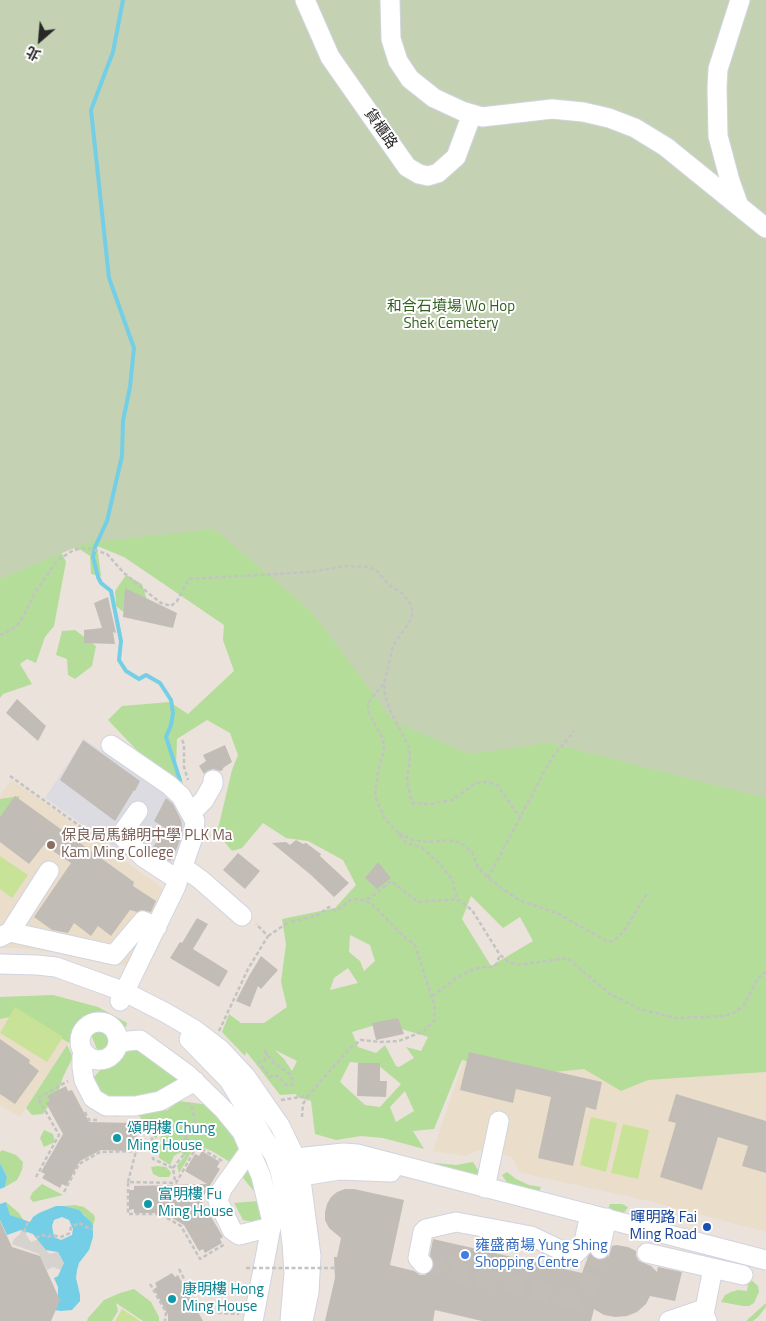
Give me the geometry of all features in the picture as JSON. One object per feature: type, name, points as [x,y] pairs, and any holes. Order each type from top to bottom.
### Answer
[{"type":"street","name":"貨櫃路","points":[[305,0],[330,57],[408,167],[419,174],[428,176],[442,170],[456,157],[472,114]]},
{"type":"street","points":[[390,0],[391,39],[398,61],[410,79],[434,98],[482,117],[552,110],[583,112],[609,118],[635,128],[666,147],[766,228]]},
{"type":"street","points":[[739,206],[718,136],[717,88],[718,69],[740,0]]},
{"type":"street","points":[[112,745],[169,785],[181,796],[195,821],[194,837],[180,874],[157,927],[122,997]]},
{"type":"street","points":[[191,813],[204,800],[213,780]]},
{"type":"street","points":[[138,811],[121,835],[143,857],[180,874],[201,880],[249,919]]},
{"type":"street","points":[[50,871],[5,935],[114,955],[143,921],[157,927]]},
{"type":"street","points":[[0,964],[56,967],[122,997],[194,1043],[229,1080],[256,1121],[276,1160],[282,1179],[292,1243],[294,1273],[290,1321]]},
{"type":"street","points":[[0,968],[52,976],[122,997],[166,1013],[195,1030],[220,1049],[246,1077],[280,1126],[296,1158],[301,1176],[311,1256],[309,1292],[303,1321]]},
{"type":"street","points":[[102,1021],[113,1027],[118,1038],[118,1044],[116,1050],[106,1059],[93,1060],[84,1053],[80,1046],[81,1032],[90,1024],[102,1021]]},
{"type":"street","points":[[118,1044],[128,1040],[140,1040],[195,1081],[224,1110],[242,1132],[261,1176],[272,1222],[248,1318]]},
{"type":"street","points":[[84,1053],[82,1056],[84,1080],[93,1098],[106,1106],[135,1106],[160,1101],[195,1081]]},
{"type":"street","points":[[485,1188],[499,1121]]},
{"type":"street","points":[[250,1150],[222,1189],[218,1202],[232,1230],[239,1235],[271,1227]]},
{"type":"street","points":[[276,1160],[344,1153],[357,1154],[766,1260]]},
{"type":"street","points":[[282,1179],[339,1170],[432,1174]]},
{"type":"street","points":[[598,1216],[600,1249]]},
{"type":"street","points":[[423,1264],[418,1258],[426,1229],[456,1222],[531,1236],[571,1255],[576,1254],[583,1246],[598,1216]]},
{"type":"street","points":[[647,1253],[743,1275]]},
{"type":"street","points":[[668,1321],[706,1315],[713,1268]]},
{"type":"path","points":[[0,635],[11,630],[20,622],[37,589],[58,560],[72,551],[81,548],[97,550],[107,554],[124,573],[154,598],[170,606],[177,601],[189,579],[310,572],[345,566],[369,568],[378,572],[389,584],[403,594],[410,603],[413,612],[410,621],[393,646],[384,683],[385,696],[390,710],[409,747],[410,757],[407,780],[412,803],[430,804],[452,800],[476,783],[487,782],[497,785],[520,818]]},
{"type":"path","points":[[384,683],[368,703],[368,711],[383,740],[384,751],[378,772],[375,796],[385,818],[405,842],[422,848],[439,863],[452,879],[457,899],[472,910],[500,955],[509,962],[519,965],[567,958],[610,994],[640,1009],[676,1018],[725,1016],[736,1012],[744,1005],[758,978],[766,972]]},
{"type":"path","points":[[488,878],[551,759],[574,731]]},
{"type":"path","points":[[10,776],[110,847]]},
{"type":"path","points":[[399,833],[413,840],[429,842],[449,840],[461,843],[472,852],[478,867],[488,878],[519,900],[559,914],[606,941],[614,941],[624,931],[647,893]]},
{"type":"path","points":[[362,900],[370,898],[391,881],[418,902],[457,899]]},
{"type":"path","points":[[218,1034],[248,969],[268,936],[290,922],[318,915],[329,907],[336,911],[352,899],[362,900],[372,904],[402,935],[415,945],[435,1007],[434,1021],[424,1031],[399,1041],[361,1040],[350,1048],[308,1096],[303,1104],[302,1118]]},
{"type":"path","points":[[249,919],[268,936]]},
{"type":"path","points":[[432,996],[471,970],[496,965],[500,955]]},
{"type":"path","points":[[264,1050],[270,1056],[273,1062],[291,1075],[293,1084],[290,1086],[286,1085],[274,1074],[270,1077],[259,1062],[265,1060],[264,1050]]},
{"type":"path","points":[[36,1177],[59,1135],[38,1098],[68,1081]]},
{"type":"path","points":[[280,1100],[308,1096]]},
{"type":"path","points":[[176,1183],[173,1168],[185,1153],[185,1139],[195,1121],[192,1108],[184,1097]]},
{"type":"path","points":[[81,1104],[89,1120],[98,1120]]},
{"type":"path","points":[[157,1114],[151,1120],[153,1159],[173,1168]]},
{"type":"path","points":[[137,1119],[138,1151],[136,1151],[128,1182],[128,1214],[160,1214],[181,1226],[200,1258],[228,1242]]},
{"type":"path","points":[[144,1119],[151,1120]]},
{"type":"path","points":[[185,1139],[227,1164]]},
{"type":"path","points":[[176,1183],[198,1146]]},
{"type":"path","points":[[64,1192],[79,1164],[100,1152],[136,1151]]},
{"type":"path","points":[[128,1182],[176,1183]]},
{"type":"path","points":[[24,1232],[28,1221]]},
{"type":"path","points":[[36,1238],[42,1235],[61,1237],[70,1233],[71,1227],[79,1223],[94,1229]]},
{"type":"path","points":[[246,1268],[335,1268]]},
{"type":"path","points":[[179,1269],[201,1312],[248,1318]]},
{"type":"path","points":[[150,1284],[166,1312],[165,1321]]},
{"type":"shaded area","points":[[84,739],[169,797],[180,811],[185,825],[185,837],[164,882],[45,798]]},
{"type":"shaded area","name":"保良局馬錦明中學 PLK Ma Kam Ming College","points":[[11,780],[161,887],[164,893],[131,960],[126,965],[115,966],[60,953],[19,948],[0,948],[0,796]]},
{"type":"shaded area","points":[[0,1002],[73,1036],[20,1117],[0,1105]]},
{"type":"shaded area","points":[[468,1048],[673,1078],[766,1072],[766,1232],[645,1200],[521,1173],[511,1157],[479,1150],[465,1156],[433,1151]]},
{"type":"shaded area","points":[[21,1229],[27,1232],[26,1235],[31,1242],[39,1239],[49,1254],[58,1252],[64,1263],[61,1270],[53,1267],[47,1270],[39,1254],[12,1244],[14,1239],[20,1234]]},
{"type":"green space","name":"和合石墳場 Wo Hop Shek Cemetery","points":[[0,0],[766,0],[766,798],[549,743],[470,754],[394,722],[311,611],[214,529],[86,543],[0,579]]},
{"type":"green space","points":[[0,472],[766,538],[766,1072],[648,1080],[621,1091],[584,1069],[525,1075],[462,1060],[434,1129],[413,1131],[424,1149],[383,1138],[361,1136],[336,1140],[315,1134],[311,1101],[297,1097],[296,1094],[280,1095],[249,1055],[246,1052],[245,1056],[222,1032],[229,1014],[241,1023],[264,1023],[287,1007],[281,982],[286,944],[282,919],[335,908],[356,885],[343,860],[308,841],[286,838],[263,823],[242,848],[232,851],[217,833],[232,770],[238,755],[230,733],[207,720],[177,739],[176,766],[186,791],[148,762],[108,720],[122,706],[170,702],[188,714],[234,671],[223,640],[224,625],[124,557],[97,546],[101,576],[91,574],[90,556],[81,550],[58,545],[66,562],[54,626],[45,637],[36,663],[27,659],[20,664],[32,684],[3,694],[0,698]],"holes":[[[471,896],[503,928],[520,917],[533,941],[491,966],[462,919]],[[350,935],[370,945],[375,961],[364,971],[360,961],[349,952]],[[348,968],[358,983],[330,990],[334,978]],[[382,1023],[428,1037],[421,1051],[406,1047],[414,1058],[399,1067],[396,1066],[385,1045],[376,1053],[358,1047],[352,1032]],[[275,1050],[297,1061],[292,1071],[284,1059]],[[350,1062],[378,1065],[401,1084],[380,1107],[365,1105],[340,1082]],[[405,1091],[414,1111],[396,1122],[390,1107]]]},
{"type":"green space","points":[[126,575],[142,584],[150,610],[122,611],[116,606],[115,591]]},
{"type":"green space","points":[[75,630],[96,646],[92,666],[75,679],[68,675],[67,659],[56,655],[62,631]]},
{"type":"green space","points":[[20,796],[0,832],[0,799]]},
{"type":"green space","points":[[0,856],[28,875],[12,898],[0,889]]},
{"type":"green space","points":[[53,995],[98,1007],[127,1023],[126,1027],[114,1025],[111,1040],[104,1051],[97,1049],[85,1021],[81,1024],[84,1034],[75,1046],[15,1016],[0,1019],[0,997]]},
{"type":"green space","points":[[15,1007],[63,1037],[47,1062],[0,1033]]},
{"type":"green space","points":[[67,1045],[73,1057],[59,1090],[43,1114],[32,1115],[26,1108]]},
{"type":"green space","points":[[165,1046],[184,1059],[192,1070],[178,1078],[178,1089],[167,1098],[166,1111],[179,1101],[210,1105],[221,1101],[238,1105],[257,1135],[283,1196],[262,1200],[233,1164],[212,1151],[193,1144],[191,1149],[194,1148],[179,1173],[177,1166],[185,1156],[181,1152],[174,1156],[170,1165],[159,1158],[162,1124],[156,1139],[134,1109],[117,1117],[96,1101],[92,1079],[104,1066],[111,1064],[127,1050],[134,1049],[152,1054]]},
{"type":"green space","points":[[591,1117],[617,1123],[606,1172],[580,1165]]},
{"type":"green space","points":[[623,1124],[649,1130],[638,1179],[611,1173]]},
{"type":"green space","points":[[44,1130],[53,1134],[55,1142],[44,1147],[40,1138]]},
{"type":"green space","points":[[2,1150],[16,1155],[23,1162],[22,1170],[17,1180],[5,1187],[7,1177],[0,1163],[0,1152]]},
{"type":"green space","points":[[473,1162],[481,1175],[469,1178],[435,1167],[435,1163],[456,1165]]},
{"type":"green space","points":[[151,1167],[166,1167],[169,1170],[171,1173],[169,1177],[159,1177],[153,1174]]},
{"type":"green space","points":[[507,1172],[529,1185],[541,1187],[538,1194],[509,1186],[502,1175]]},
{"type":"green space","points":[[42,1184],[63,1195],[33,1202],[30,1198],[32,1193]]},
{"type":"green space","points":[[258,1201],[267,1217],[257,1223],[243,1220],[234,1203]]},
{"type":"green space","points":[[6,1202],[19,1213],[24,1221],[10,1215]]},
{"type":"green space","points":[[610,1204],[622,1204],[628,1207],[622,1216],[607,1212]]},
{"type":"green space","points":[[75,1205],[84,1207],[94,1215],[93,1226],[84,1214],[64,1206]]},
{"type":"green space","points":[[749,1278],[758,1286],[759,1292],[754,1303],[749,1306],[743,1306],[721,1302],[725,1295],[731,1292],[738,1290],[747,1291]]},
{"type":"green space","points":[[134,1289],[151,1302],[159,1317],[159,1321],[143,1321],[116,1303],[118,1311],[112,1321],[87,1321],[104,1300]]},
{"type":"green space","points":[[766,1303],[766,1307],[758,1317],[753,1321],[746,1321]]},
{"type":"green space","points":[[122,1309],[140,1321],[115,1321]]},
{"type":"water","points":[[0,1163],[7,1177],[5,1187],[0,1189]]},
{"type":"water","points":[[6,1202],[10,1215],[30,1222],[39,1213],[56,1206],[64,1206],[79,1210],[91,1222],[93,1237],[89,1250],[79,1263],[77,1270],[76,1278],[80,1301],[72,1310],[54,1310],[58,1302],[58,1287],[54,1278],[58,1276],[64,1263],[58,1252],[46,1250],[33,1234],[21,1230],[7,1235],[0,1220],[0,1204]],"holes":[[[62,1217],[69,1220],[73,1229],[72,1235],[61,1240],[54,1237],[52,1226],[54,1220]]]},
{"type":"building","points":[[125,588],[177,613],[173,628],[123,617]]},
{"type":"building","points":[[108,597],[116,633],[113,632],[115,644],[84,643],[84,630],[102,628],[94,603]]},
{"type":"building","points":[[17,699],[46,726],[38,741],[6,713]]},
{"type":"building","points":[[83,740],[140,781],[115,821],[60,780]]},
{"type":"building","points":[[225,745],[232,762],[223,770],[213,769],[204,774],[199,766],[206,761],[203,755]]},
{"type":"building","name":"保良局馬錦明中學 PLK Ma Kam Ming College","points":[[15,796],[134,882],[133,886],[156,901],[151,912],[130,910],[111,936],[98,926],[91,936],[74,923],[68,933],[52,930],[34,917],[71,863],[44,845],[29,864],[0,842],[0,817]]},
{"type":"building","points":[[166,798],[173,804],[181,820],[182,827],[182,834],[170,861],[152,849],[165,828],[154,821]]},
{"type":"building","points":[[296,840],[303,844],[306,843],[321,854],[320,856],[349,883],[334,897],[272,843],[286,842],[290,845]]},
{"type":"building","points":[[238,853],[260,871],[245,889],[223,870]]},
{"type":"building","points":[[378,862],[391,878],[377,889],[365,878]]},
{"type":"building","points":[[197,918],[208,924],[193,949],[228,971],[219,987],[170,958],[180,942],[182,943]]},
{"type":"building","points":[[261,956],[278,970],[261,989],[258,986],[250,1007],[236,1001]]},
{"type":"building","points":[[398,1018],[404,1034],[376,1040],[372,1023]]},
{"type":"building","points":[[0,1039],[30,1060],[29,1063],[39,1071],[15,1104],[0,1094]]},
{"type":"building","points":[[469,1052],[602,1082],[596,1110],[586,1107],[573,1166],[538,1158],[551,1097],[516,1089],[513,1103],[460,1090]]},
{"type":"building","points":[[358,1063],[380,1063],[380,1081],[387,1081],[386,1097],[357,1096]]},
{"type":"building","name":"頌明樓 Chung Ming House","points":[[66,1086],[68,1091],[72,1090],[89,1122],[132,1123],[132,1127],[137,1127],[136,1147],[132,1147],[131,1151],[101,1150],[80,1161],[66,1186],[62,1184],[60,1188],[42,1178],[45,1174],[41,1172],[63,1134],[46,1103],[50,1101],[47,1096]]},
{"type":"building","points":[[676,1094],[766,1121],[766,1173],[742,1166],[748,1146],[718,1137],[702,1190],[660,1177],[676,1123],[668,1121]]},
{"type":"building","name":"富明樓 Fu Ming House","points":[[202,1151],[220,1162],[217,1167],[220,1169],[201,1200],[223,1237],[220,1239],[222,1243],[205,1253],[203,1249],[199,1251],[184,1225],[164,1213],[134,1213],[134,1209],[129,1210],[129,1190],[134,1190],[134,1186],[207,1184],[185,1171],[195,1154],[199,1156]]},
{"type":"building","name":"雍盛商場 Yung Shing Shopping Centre","points":[[345,1189],[354,1189],[404,1200],[390,1265],[414,1271],[420,1275],[430,1273],[434,1267],[434,1262],[430,1255],[433,1239],[582,1273],[586,1262],[591,1256],[597,1260],[604,1260],[609,1256],[612,1246],[616,1245],[628,1247],[636,1251],[639,1261],[651,1266],[657,1272],[658,1267],[682,1272],[675,1301],[650,1296],[646,1304],[637,1312],[627,1316],[615,1317],[604,1315],[594,1309],[591,1321],[482,1321],[435,1310],[433,1321],[325,1321],[335,1278],[334,1257],[337,1257],[341,1238],[329,1228],[325,1220],[325,1212],[331,1197]]},
{"type":"building","points":[[0,1221],[12,1247],[40,1256],[60,1300],[51,1321],[0,1321]]},
{"type":"building","name":"康明樓 Hong Ming House","points":[[172,1273],[175,1277],[178,1275],[203,1321],[168,1321],[168,1315],[154,1289],[157,1287],[155,1283]]},
{"type":"waterway","points":[[123,0],[113,52],[91,110],[109,278],[134,348],[130,387],[123,421],[122,456],[107,521],[95,547],[93,557],[101,583],[111,591],[121,641],[119,660],[126,671],[139,679],[146,675],[160,683],[171,700],[173,713],[166,737],[180,780]]},
{"type":"tunnel","points":[[423,1264],[572,1299],[581,1296],[589,1287],[600,1249]]},
{"type":"place","name":"保良局馬錦明中學 PLK Ma Kam Ming College","points":[[51,845]]},
{"type":"place","name":"頌明樓 Chung Ming House","points":[[117,1138]]},
{"type":"place","name":"富明樓 Fu Ming House","points":[[148,1204]]},
{"type":"place","name":"暉明路 Fai Ming Road","points":[[707,1227]]},
{"type":"place","name":"雍盛商場 Yung Shing Shopping Centre","points":[[465,1255]]},
{"type":"place","name":"康明樓 Hong Ming House","points":[[172,1299]]}]
